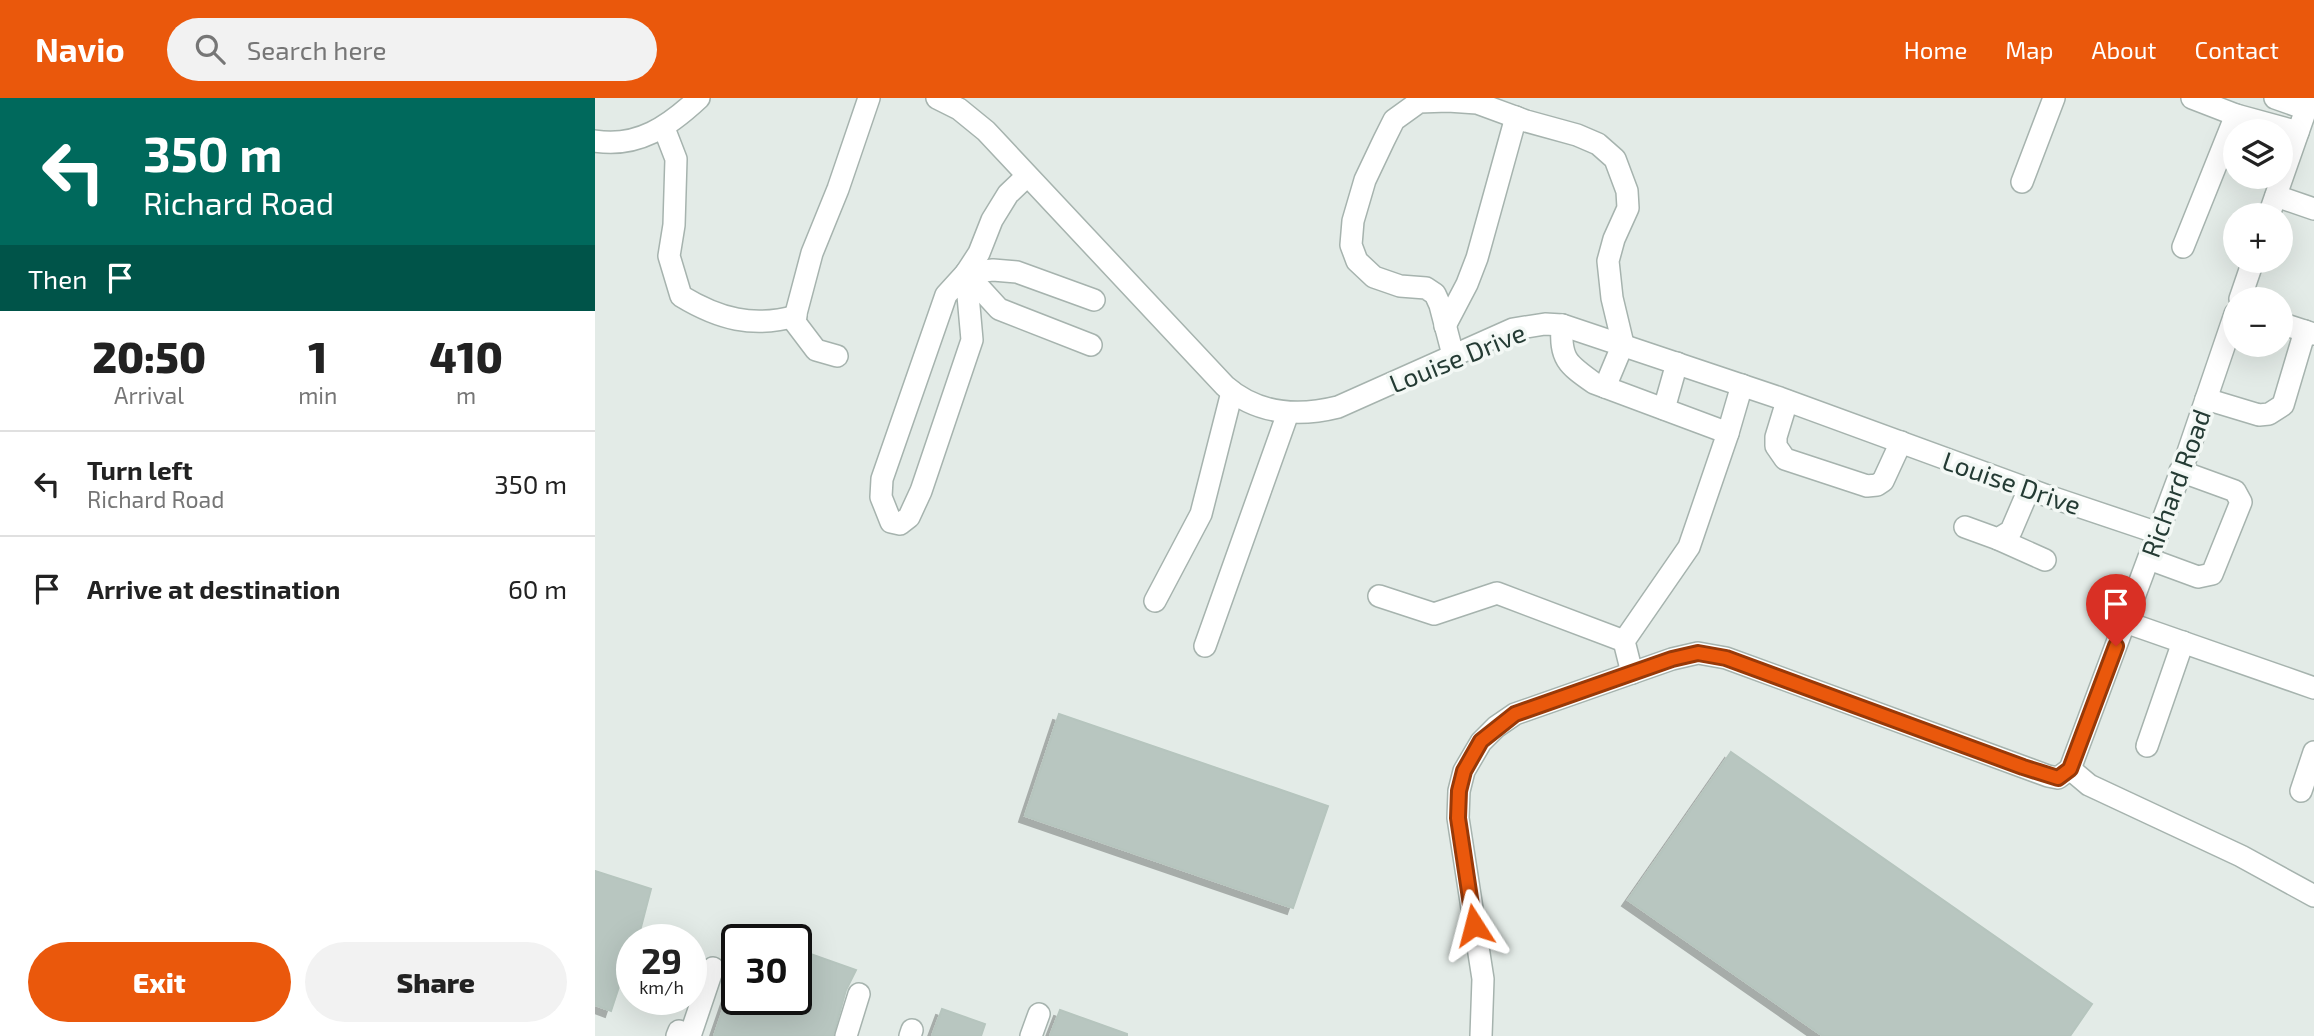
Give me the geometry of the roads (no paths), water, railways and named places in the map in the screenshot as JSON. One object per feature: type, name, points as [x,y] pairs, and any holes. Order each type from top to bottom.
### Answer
[{"type":"street","points":[[595,141],[624,142],[647,136],[664,128],[699,98]]},
{"type":"street","points":[[837,356],[816,350],[794,321],[812,253],[838,189],[869,98]]},
{"type":"street","name":"Louise Drive","points":[[937,98],[972,118],[1232,392],[1269,410],[1288,413],[1317,412],[1338,407],[1513,330],[1545,324],[1562,325],[1742,385],[2158,533]]},
{"type":"street","points":[[2022,182],[2054,98]]},
{"type":"street","points":[[2192,98],[2236,115],[2306,119]]},
{"type":"street","points":[[2275,98],[2306,119]]},
{"type":"street","points":[[1453,355],[1435,294],[1426,288],[1400,286],[1374,277],[1357,261],[1351,245],[1353,221],[1365,180],[1394,120],[1419,102],[1477,103],[1577,135],[1598,144],[1615,159],[1627,191],[1628,208],[1614,239],[1608,261],[1612,298],[1623,344],[1605,387]]},
{"type":"street","points":[[2183,247],[2236,115]]},
{"type":"street","points":[[1445,327],[1477,258],[1516,117]]},
{"type":"street","points":[[2273,203],[2306,119]]},
{"type":"street","points":[[664,128],[676,159],[674,225],[669,256],[681,296],[704,310],[751,323],[796,316]]},
{"type":"street","points":[[966,273],[972,340],[921,491],[909,517],[900,524],[891,522],[881,497],[882,479],[946,295],[966,273],[979,253],[992,220],[1008,194],[1027,176]]},
{"type":"street","points":[[2293,208],[2314,209]]},
{"type":"street","points":[[966,273],[993,270],[1017,272],[1094,300]]},
{"type":"street","points":[[966,273],[999,309],[1091,345]]},
{"type":"street","points":[[1562,325],[1563,354],[1576,370],[1594,383],[1728,433]]},
{"type":"street","points":[[2206,399],[2259,415],[2269,414],[2283,405],[2309,332]]},
{"type":"street","name":"Richard Road","points":[[2070,769],[2181,471],[2223,349]]},
{"type":"street","points":[[1664,409],[1677,363]]},
{"type":"street","points":[[1632,673],[1624,641],[1689,547],[1742,385]]},
{"type":"street","points":[[1155,601],[1201,514],[1232,392]]},
{"type":"street","points":[[1787,401],[1776,438],[1776,446],[1785,458],[1867,486],[1877,485],[1883,481],[1901,442]]},
{"type":"street","points":[[1205,646],[1288,413]]},
{"type":"street","points":[[2148,559],[2198,577],[2212,574],[2241,502],[2235,491],[2181,471]]},
{"type":"street","points":[[1999,539],[2011,531],[2029,489]]},
{"type":"street","points":[[1965,527],[2045,560]]},
{"type":"street","points":[[1379,596],[1434,614],[1497,593],[1624,641]]},
{"type":"street","points":[[2125,622],[2314,688]]},
{"type":"street","points":[[2147,746],[2183,642]]},
{"type":"street","points":[[1481,1036],[1483,979],[1458,818],[1459,791],[1464,771],[1481,741],[1515,714],[1672,659],[1698,653],[1726,658],[2048,776],[2058,778],[2070,769],[2089,785],[2241,856],[2314,896]]},
{"type":"street","points":[[2301,791],[2314,752]]},
{"type":"street","points":[[677,1036],[678,1031],[690,1036],[713,968]]},
{"type":"street","points":[[846,1036],[859,994]]},
{"type":"street","points":[[1031,1036],[1039,1014]]}]
